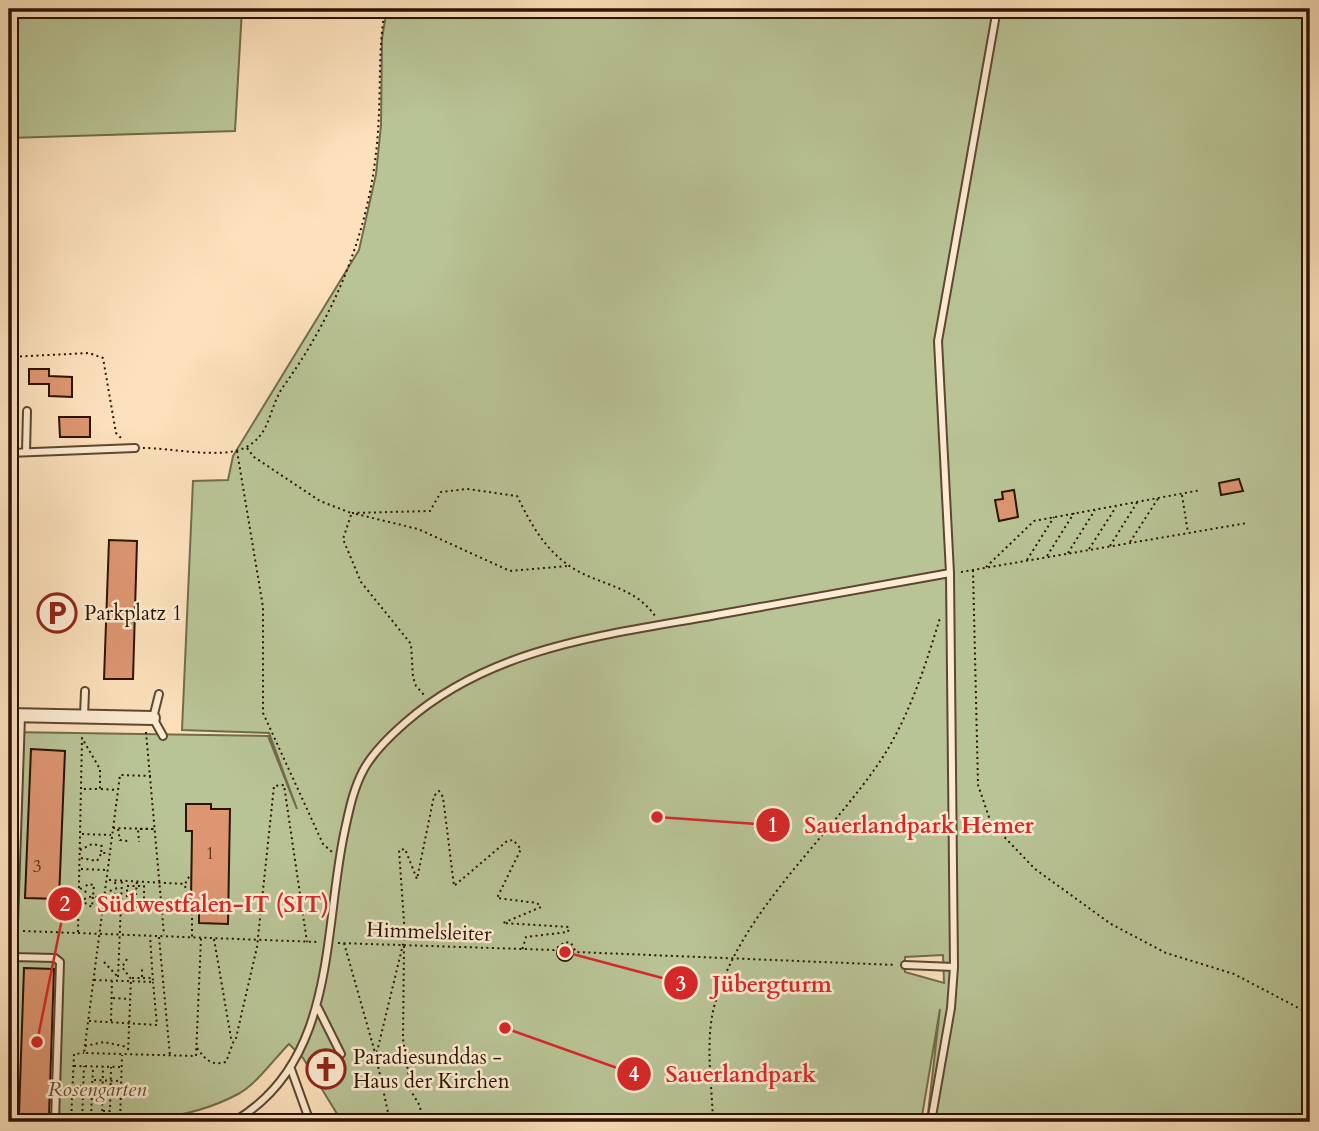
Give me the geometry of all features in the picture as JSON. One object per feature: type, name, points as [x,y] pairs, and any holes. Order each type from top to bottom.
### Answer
[{"type":"street","points":[[15,715],[148,718]]},
{"type":"lane","points":[[931,1122],[951,1008],[954,967],[950,573],[939,322],[997,9]]},
{"type":"lane","points":[[26,452],[27,411]]},
{"type":"lane","points":[[9,453],[135,448]]},
{"type":"lane","points":[[233,1122],[256,1107],[291,1069],[318,1007],[340,854],[353,793],[365,767],[387,740],[430,702],[492,667],[536,651],[586,638],[950,573]]},
{"type":"lane","points":[[84,717],[85,691]]},
{"type":"lane","points":[[159,694],[148,718],[163,736]]},
{"type":"lane","points":[[9,1070],[15,715]]},
{"type":"lane","points":[[13,957],[55,958],[60,962],[55,1122]]},
{"type":"lane","points":[[905,965],[954,967]]},
{"type":"lane","points":[[318,1007],[341,1054]]},
{"type":"lane","points":[[291,1069],[310,1122]]},
{"type":"path","points":[[9,357],[89,354],[103,358],[116,433],[126,444],[135,448],[237,451],[265,431],[282,388],[299,367],[341,285],[359,240],[377,143],[381,36],[385,9]]},
{"type":"path","points":[[246,447],[254,457],[320,501],[352,513],[418,530],[510,571],[568,565]]},
{"type":"path","points":[[237,451],[263,607],[262,713],[323,844],[331,852],[340,854]]},
{"type":"path","points":[[352,513],[430,511],[441,492],[454,490],[517,496],[537,535],[568,565],[636,596],[661,625]]},
{"type":"path","points":[[985,568],[1026,526],[1054,516],[1201,490]]},
{"type":"path","points":[[1182,494],[1188,533]]},
{"type":"path","points":[[1130,543],[1159,497]]},
{"type":"path","points":[[1109,547],[1138,501]]},
{"type":"path","points":[[1088,550],[1117,505]]},
{"type":"path","points":[[1068,554],[1096,508]]},
{"type":"path","points":[[1046,557],[1075,512]]},
{"type":"path","points":[[352,513],[343,539],[362,582],[411,644],[416,686],[430,702]]},
{"type":"path","points":[[1026,561],[1054,516]]},
{"type":"path","points":[[950,573],[1247,523]]},
{"type":"path","points":[[973,570],[978,785],[991,823],[1035,869],[1111,924],[1166,953],[1234,974],[1310,1014]]},
{"type":"path","points":[[713,1122],[712,1018],[716,999],[735,957],[774,899],[881,760],[916,690],[941,617]]},
{"type":"path","points":[[148,718],[164,936]]},
{"type":"path","points":[[78,933],[82,738],[100,769],[100,789]]},
{"type":"path","points":[[84,1053],[120,775],[151,776]]},
{"type":"path","points":[[196,1048],[210,1063],[226,1062],[233,1051],[258,940],[274,786],[284,785],[307,942]]},
{"type":"path","points":[[81,789],[117,790]]},
{"type":"path","points":[[376,1056],[400,945],[405,936],[399,850],[405,849],[416,879],[434,793],[439,791],[443,797],[454,886],[511,840],[521,849],[497,898],[537,903],[541,907],[503,922],[569,927],[568,932],[526,937],[522,950]]},
{"type":"path","points":[[952,832],[964,832],[991,823]]},
{"type":"path","points":[[113,828],[155,829]]},
{"type":"path","points":[[118,828],[120,840],[128,841]]},
{"type":"path","points":[[138,829],[139,842]]},
{"type":"path","points":[[82,834],[112,835]]},
{"type":"path","points":[[79,858],[97,861],[102,846],[92,844],[80,850]]},
{"type":"path","points":[[101,853],[110,853]]},
{"type":"path","points":[[79,869],[108,870]]},
{"type":"path","points":[[107,880],[159,880],[185,884],[190,875]]},
{"type":"path","points":[[114,880],[121,901]]},
{"type":"path","points":[[118,981],[122,880]]},
{"type":"path","points":[[136,907],[137,881]]},
{"type":"path","points":[[79,888],[88,884],[94,885],[92,907],[83,900]]},
{"type":"path","points":[[184,885],[192,909],[192,937]]},
{"type":"path","points":[[127,886],[144,886],[144,907],[127,907],[127,895],[127,886]]},
{"type":"path","points":[[84,888],[91,895],[104,899]]},
{"type":"path","points":[[110,890],[117,894]]},
{"type":"path","points":[[79,900],[91,895]]},
{"type":"path","points":[[122,895],[127,895]]},
{"type":"path","points":[[192,909],[198,909]]},
{"type":"path","points":[[13,930],[293,941]]},
{"type":"path","points":[[88,1021],[157,1025],[150,936]]},
{"type":"path","points":[[159,936],[170,1056]]},
{"type":"path","points":[[71,1122],[74,1054],[195,1056],[201,938]]},
{"type":"path","points":[[213,938],[234,1038]]},
{"type":"path","name":"Himmelsleiter","points":[[350,943],[555,951],[565,942],[570,943],[576,952],[735,957]]},
{"type":"path","points":[[344,943],[376,1056],[390,1122]]},
{"type":"path","points":[[404,945],[403,1039],[411,1091],[420,1106],[422,1122]]},
{"type":"path","points":[[735,957],[905,965]]},
{"type":"path","points":[[127,959],[122,967],[131,980],[128,1054]]},
{"type":"path","points":[[104,962],[118,977]]},
{"type":"path","points":[[142,966],[142,982]]},
{"type":"path","points":[[93,980],[153,978]]},
{"type":"path","points":[[131,980],[153,982]]},
{"type":"path","points":[[111,1022],[112,981]]},
{"type":"path","points":[[112,998],[130,999]]},
{"type":"path","points":[[84,1046],[104,1042],[127,1047]]},
{"type":"path","points":[[120,1122],[122,1054]]},
{"type":"path","points":[[73,1066],[122,1067]]},
{"type":"path","points":[[82,1122],[84,1066]]},
{"type":"path","points":[[91,1122],[93,1066]]},
{"type":"path","points":[[102,1122],[103,1066]]},
{"type":"path","points":[[102,1111],[110,1111],[111,1067]]},
{"type":"path","points":[[93,1080],[121,1081]]},
{"type":"path","points":[[73,1086],[92,1087]]},
{"type":"path","points":[[110,1100],[121,1100]]},
{"type":"path","points":[[92,1102],[102,1102]]},
{"type":"path","points":[[110,1111],[110,1122]]},
{"type":"path","points":[[9,1116],[33,1116],[33,1122]]},
{"type":"green space","points":[[9,9],[242,9],[235,131],[9,138]]},
{"type":"green space","name":"Rosengarten","points":[[387,9],[1310,9],[1310,1122],[927,1122],[940,1009],[921,1122],[342,1122],[303,1058],[289,1044],[259,1077],[240,1093],[186,1114],[127,1122],[9,1122],[9,732],[268,736],[297,809],[269,733],[182,730],[193,481],[228,480],[233,456],[359,250],[376,174],[381,125],[382,38]],"holes":[[[943,955],[944,983],[905,972],[905,957]]]},
{"type":"building","points":[[29,369],[49,369],[49,376],[72,377],[72,397],[49,396],[49,384],[29,384]]},
{"type":"building","points":[[59,417],[90,417],[90,437],[60,437]]},
{"type":"building","points":[[9,419],[18,420],[18,447],[9,447]]},
{"type":"building","points":[[1239,479],[1243,491],[1221,495],[1219,483]]},
{"type":"building","points":[[1014,490],[1018,517],[999,521],[995,500],[1003,499],[1002,492]]},
{"type":"building","points":[[109,540],[137,541],[133,679],[104,679]]},
{"type":"building","points":[[31,749],[65,751],[59,899],[25,898]]},
{"type":"building","points":[[186,804],[211,804],[211,809],[230,809],[228,924],[199,923],[199,901],[191,901],[192,831],[186,831]]},
{"type":"building","points":[[562,945],[568,945],[573,953],[571,959],[562,961],[557,956],[557,950]]},
{"type":"building","points":[[24,968],[54,969],[49,1116],[19,1114]]},
{"type":"building","points":[[326,1056],[329,1062],[334,1060],[340,1074],[323,1082],[316,1068],[320,1066],[317,1060]]},
{"type":"place","name":"Parkplatz 1","points":[[57,613]]},
{"type":"place","name":"Sauerlandpark Hemer","points":[[657,817]]},
{"type":"place","name":"Jübergturm","points":[[565,952]]},
{"type":"place","name":"Sauerlandpark","points":[[505,1028]]},
{"type":"place","name":"Südwestfalen-IT (SIT)","points":[[37,1042]]},
{"type":"place","name":"Paradiesunddas - Haus der Kirchen","points":[[326,1069]]}]
